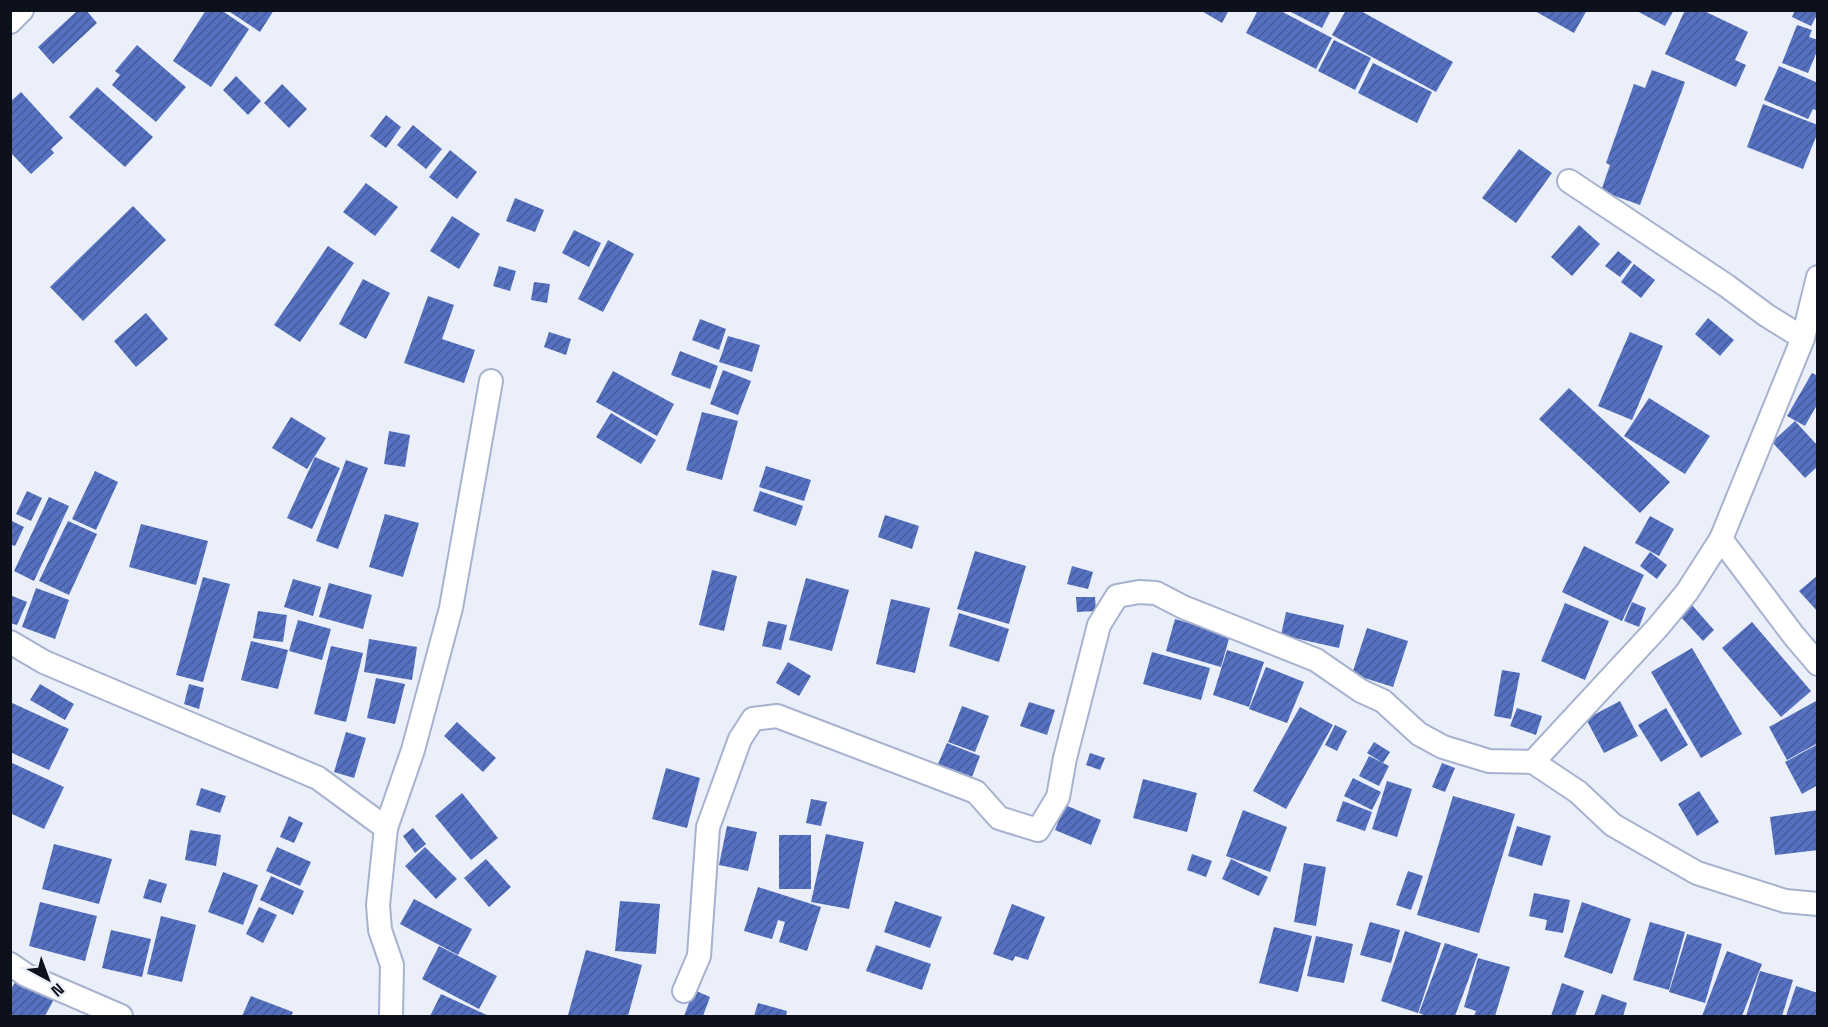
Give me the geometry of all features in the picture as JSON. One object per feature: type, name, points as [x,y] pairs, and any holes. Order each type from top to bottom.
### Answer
[{"type":"street","points":[[10,22],[22,10]]},
{"type":"street","points":[[1569,181],[1803,338]]},
{"type":"street","points":[[1533,762],[1658,627],[1687,592],[1721,539],[1803,338],[1818,277]]},
{"type":"street","points":[[391,1017],[392,965],[380,930],[378,904],[386,828],[413,750],[451,608],[491,381]]},
{"type":"street","points":[[1721,539],[1818,664]]},
{"type":"street","points":[[684,991],[699,956],[708,827],[740,739],[753,719],[777,716],[976,792],[999,818],[1038,830],[1058,797],[1065,758],[1100,625],[1117,596],[1139,592],[1156,593],[1183,607],[1316,660],[1361,691],[1383,700],[1419,734],[1443,747],[1489,761],[1533,762],[1578,792],[1613,825],[1696,873],[1785,902],[1818,904]]},
{"type":"street","points":[[10,642],[44,662],[318,778],[386,828]]},
{"type":"street","points":[[10,964],[26,975],[121,1017]]},
{"type":"building","points":[[78,10],[86,10],[97,23],[53,64],[38,47]]},
{"type":"building","points":[[206,10],[221,10],[249,29],[211,87],[173,61]]},
{"type":"building","points":[[227,10],[274,10],[260,32]]},
{"type":"building","points":[[1200,10],[1229,10],[1222,23]]},
{"type":"building","points":[[1258,10],[1279,10],[1332,38],[1316,69],[1246,33]]},
{"type":"building","points":[[1287,10],[1331,10],[1322,28]]},
{"type":"building","points":[[1346,10],[1359,10],[1453,62],[1436,92],[1332,35]]},
{"type":"building","points":[[1533,10],[1587,10],[1574,33]]},
{"type":"building","points":[[1635,10],[1674,10],[1665,26]]},
{"type":"building","points":[[1685,10],[1702,10],[1748,32],[1735,60],[1746,65],[1736,87],[1665,54]]},
{"type":"building","points":[[1795,10],[1818,10],[1818,13],[1811,26],[1792,17]]},
{"type":"building","points":[[1797,25],[1812,30],[1809,37],[1818,40],[1818,49],[1808,73],[1782,63]]},
{"type":"building","points":[[1334,40],[1371,58],[1355,90],[1318,71]]},
{"type":"building","points":[[137,45],[186,87],[156,122],[112,85],[120,75],[115,71]]},
{"type":"building","points":[[1373,63],[1432,92],[1417,123],[1358,93]]},
{"type":"building","points":[[1779,66],[1818,83],[1818,111],[1813,109],[1808,119],[1764,100]]},
{"type":"building","points":[[1652,70],[1685,82],[1640,205],[1601,191],[1610,165],[1606,163],[1634,84],[1645,88]]},
{"type":"building","points":[[236,76],[261,101],[248,115],[223,90]]},
{"type":"building","points":[[282,84],[307,109],[289,128],[264,103]]},
{"type":"building","points":[[97,87],[153,137],[125,167],[69,117]]},
{"type":"building","points":[[21,92],[63,138],[51,149],[54,153],[31,174],[10,152],[10,102]]},
{"type":"building","points":[[1763,104],[1818,125],[1818,132],[1803,169],[1747,147]]},
{"type":"building","points":[[386,115],[401,127],[386,148],[370,136]]},
{"type":"building","points":[[413,125],[442,149],[426,169],[397,145]]},
{"type":"building","points":[[1519,149],[1552,173],[1516,223],[1482,198]]},
{"type":"building","points":[[450,150],[477,172],[457,199],[429,177]]},
{"type":"building","points":[[366,183],[398,207],[375,236],[343,212]]},
{"type":"building","points":[[515,198],[544,210],[535,232],[506,221]]},
{"type":"building","points":[[133,206],[166,240],[83,321],[50,287]]},
{"type":"building","points":[[452,216],[480,234],[459,269],[430,251]]},
{"type":"building","points":[[1579,225],[1600,244],[1572,276],[1551,257]]},
{"type":"building","points":[[574,230],[601,243],[589,267],[562,253]]},
{"type":"building","points":[[608,240],[634,254],[603,312],[578,299]]},
{"type":"building","points":[[328,246],[354,263],[300,342],[274,325]]},
{"type":"building","points":[[1618,251],[1632,262],[1620,277],[1605,266]]},
{"type":"building","points":[[1634,264],[1655,280],[1641,298],[1621,282]]},
{"type":"building","points":[[499,266],[516,271],[510,291],[493,286]]},
{"type":"building","points":[[363,279],[390,293],[366,339],[339,324]]},
{"type":"building","points":[[534,282],[550,284],[547,303],[531,300]]},
{"type":"building","points":[[428,296],[454,305],[442,339],[475,350],[464,383],[404,363]]},
{"type":"building","points":[[146,313],[168,339],[136,367],[114,341]]},
{"type":"building","points":[[1708,318],[1734,340],[1720,356],[1695,334]]},
{"type":"building","points":[[700,319],[726,329],[719,350],[692,340]]},
{"type":"building","points":[[549,332],[571,339],[566,355],[544,347]]},
{"type":"building","points":[[1630,332],[1663,346],[1632,420],[1598,406]]},
{"type":"building","points":[[728,336],[760,345],[752,372],[719,362]]},
{"type":"building","points":[[680,351],[718,366],[710,389],[671,375]]},
{"type":"building","points":[[723,370],[751,381],[738,415],[710,404]]},
{"type":"building","points":[[613,371],[674,404],[657,436],[596,402]]},
{"type":"building","points":[[1812,373],[1818,376],[1818,403],[1805,426],[1787,416]]},
{"type":"building","points":[[1569,388],[1670,482],[1640,513],[1539,419]]},
{"type":"building","points":[[1649,398],[1710,436],[1685,474],[1624,436]]},
{"type":"building","points":[[702,412],[738,421],[722,480],[686,470]]},
{"type":"building","points":[[611,413],[656,440],[641,464],[596,437]]},
{"type":"building","points":[[291,417],[326,438],[307,469],[272,448]]},
{"type":"building","points":[[1795,421],[1818,446],[1818,466],[1805,478],[1772,442]]},
{"type":"building","points":[[389,431],[410,435],[405,467],[384,464]]},
{"type":"building","points":[[315,457],[340,468],[312,529],[287,518]]},
{"type":"building","points":[[346,460],[368,468],[338,549],[316,541]]},
{"type":"building","points":[[766,466],[811,480],[804,501],[759,487]]},
{"type":"building","points":[[95,471],[118,482],[96,530],[72,519]]},
{"type":"building","points":[[27,491],[42,498],[31,521],[16,514]]},
{"type":"building","points":[[760,491],[803,506],[796,526],[753,511]]},
{"type":"building","points":[[49,497],[69,506],[34,581],[14,571]]},
{"type":"building","points":[[385,514],[419,523],[403,577],[369,567]]},
{"type":"building","points":[[885,515],[919,526],[912,549],[878,537]]},
{"type":"building","points":[[1650,516],[1674,529],[1659,556],[1635,543]]},
{"type":"building","points":[[10,520],[24,527],[15,546],[10,544]]},
{"type":"building","points":[[68,521],[97,534],[69,595],[39,581]]},
{"type":"building","points":[[141,524],[208,541],[196,585],[129,567]]},
{"type":"building","points":[[1584,546],[1644,575],[1622,621],[1562,592]]},
{"type":"building","points":[[975,551],[1026,566],[1009,624],[957,609]]},
{"type":"building","points":[[1650,552],[1667,565],[1657,579],[1640,566]]},
{"type":"building","points":[[1072,566],[1093,572],[1088,589],[1067,584]]},
{"type":"building","points":[[712,570],[737,576],[724,631],[699,625]]},
{"type":"building","points":[[1818,575],[1818,612],[1799,591]]},
{"type":"building","points":[[203,577],[230,584],[203,682],[176,675]]},
{"type":"building","points":[[806,578],[849,590],[832,651],[789,640]]},
{"type":"building","points":[[293,579],[321,587],[313,616],[284,607]]},
{"type":"building","points":[[329,583],[372,595],[363,629],[319,617]]},
{"type":"building","points":[[36,588],[69,600],[55,639],[22,627]]},
{"type":"building","points":[[10,595],[27,602],[17,625],[10,623]]},
{"type":"building","points":[[1076,597],[1095,597],[1096,611],[1077,612]]},
{"type":"building","points":[[891,599],[930,608],[915,673],[876,664]]},
{"type":"building","points":[[1632,602],[1646,608],[1639,627],[1624,621]]},
{"type":"building","points":[[1565,603],[1609,621],[1585,680],[1541,661]]},
{"type":"building","points":[[1691,604],[1714,630],[1703,641],[1679,615]]},
{"type":"building","points":[[258,611],[287,615],[283,642],[253,638]]},
{"type":"building","points":[[1286,612],[1344,625],[1339,648],[1281,635]]},
{"type":"building","points":[[959,613],[1009,629],[999,662],[949,646]]},
{"type":"building","points":[[1175,619],[1230,635],[1221,667],[1166,651]]},
{"type":"building","points":[[298,620],[331,629],[322,660],[289,651]]},
{"type":"building","points":[[768,621],[787,625],[781,650],[762,646]]},
{"type":"building","points":[[1752,622],[1811,691],[1781,717],[1722,648]]},
{"type":"building","points":[[1367,628],[1408,641],[1393,687],[1352,674]]},
{"type":"building","points":[[369,639],[417,647],[412,680],[364,672]]},
{"type":"building","points":[[251,641],[288,650],[278,689],[241,680]]},
{"type":"building","points":[[331,646],[363,653],[346,722],[314,714]]},
{"type":"building","points":[[1692,648],[1742,734],[1701,758],[1651,672]]},
{"type":"building","points":[[1227,650],[1264,662],[1249,707],[1213,695]]},
{"type":"building","points":[[1152,652],[1210,668],[1201,700],[1143,684]]},
{"type":"building","points":[[788,662],[811,676],[799,696],[776,683]]},
{"type":"building","points":[[1266,667],[1304,682],[1287,723],[1249,709]]},
{"type":"building","points":[[1502,670],[1520,673],[1511,719],[1494,716]]},
{"type":"building","points":[[376,678],[405,684],[395,724],[367,718]]},
{"type":"building","points":[[40,684],[74,704],[65,720],[30,700]]},
{"type":"building","points":[[189,684],[204,688],[199,709],[184,704]]},
{"type":"building","points":[[1620,701],[1638,736],[1604,753],[1586,719]]},
{"type":"building","points":[[1816,701],[1818,743],[1787,760],[1769,727]]},
{"type":"building","points":[[10,702],[69,729],[49,770],[10,752]]},
{"type":"building","points":[[1029,702],[1055,710],[1047,735],[1020,726]]},
{"type":"building","points":[[962,706],[989,716],[975,752],[948,742]]},
{"type":"building","points":[[1300,707],[1333,725],[1286,809],[1253,791]]},
{"type":"building","points":[[1517,708],[1542,716],[1536,735],[1510,726]]},
{"type":"building","points":[[1666,708],[1688,745],[1661,762],[1638,725]]},
{"type":"building","points":[[457,722],[496,758],[483,772],[444,736]]},
{"type":"building","points":[[1335,725],[1347,731],[1337,751],[1325,745]]},
{"type":"building","points":[[346,732],[366,738],[354,778],[334,772]]},
{"type":"building","points":[[1374,742],[1390,752],[1383,763],[1367,753]]},
{"type":"building","points":[[947,743],[980,756],[972,777],[938,764]]},
{"type":"building","points":[[1818,744],[1818,785],[1802,794],[1785,762]]},
{"type":"building","points":[[1090,753],[1105,758],[1100,770],[1086,765]]},
{"type":"building","points":[[1369,756],[1389,766],[1379,786],[1359,776]]},
{"type":"building","points":[[10,762],[64,787],[44,829],[10,813]]},
{"type":"building","points":[[1442,763],[1455,768],[1445,792],[1432,787]]},
{"type":"building","points":[[666,768],[700,778],[687,828],[652,819]]},
{"type":"building","points":[[1353,778],[1381,792],[1372,810],[1344,796]]},
{"type":"building","points":[[1143,779],[1197,793],[1187,832],[1133,818]]},
{"type":"building","points":[[1387,781],[1412,789],[1397,837],[1372,829]]},
{"type":"building","points":[[201,788],[226,796],[220,813],[196,805]]},
{"type":"building","points":[[1699,791],[1719,822],[1697,836],[1678,804]]},
{"type":"building","points":[[462,793],[498,838],[471,860],[435,816]]},
{"type":"building","points":[[1453,796],[1515,814],[1479,933],[1417,915]]},
{"type":"building","points":[[811,799],[827,802],[821,826],[806,823]]},
{"type":"building","points":[[1343,801],[1372,812],[1365,831],[1336,821]]},
{"type":"building","points":[[1065,805],[1101,820],[1091,845],[1055,830]]},
{"type":"building","points":[[1243,810],[1287,827],[1270,872],[1226,856]]},
{"type":"building","points":[[1818,810],[1818,850],[1775,855],[1770,817]]},
{"type":"building","points":[[289,816],[303,823],[294,843],[280,837]]},
{"type":"building","points":[[727,826],[757,832],[748,871],[719,865]]},
{"type":"building","points":[[1517,826],[1551,836],[1542,866],[1508,856]]},
{"type":"building","points":[[413,828],[426,844],[415,853],[403,836]]},
{"type":"building","points":[[190,830],[221,835],[216,866],[185,860]]},
{"type":"building","points":[[826,834],[864,842],[849,909],[811,902]]},
{"type":"building","points":[[779,835],[811,835],[811,889],[779,889]]},
{"type":"building","points":[[54,844],[112,859],[99,904],[42,889]]},
{"type":"building","points":[[277,847],[311,862],[300,886],[266,871]]},
{"type":"building","points":[[425,847],[457,879],[436,899],[405,866]]},
{"type":"building","points":[[1192,854],[1212,861],[1206,877],[1187,870]]},
{"type":"building","points":[[486,859],[511,887],[489,907],[464,878]]},
{"type":"building","points":[[1231,859],[1268,877],[1259,896],[1222,879]]},
{"type":"building","points":[[1304,863],[1326,867],[1316,926],[1294,922]]},
{"type":"building","points":[[1408,871],[1423,876],[1411,910],[1396,905]]},
{"type":"building","points":[[223,872],[258,885],[243,925],[208,912]]},
{"type":"building","points":[[271,876],[304,891],[293,915],[260,900]]},
{"type":"building","points":[[149,879],[167,884],[161,903],[143,898]]},
{"type":"building","points":[[758,887],[821,907],[807,951],[779,942],[785,922],[778,920],[772,939],[744,931]]},
{"type":"building","points":[[1534,893],[1570,900],[1563,933],[1545,930],[1547,920],[1529,916]]},
{"type":"building","points":[[414,899],[472,929],[458,955],[400,924]]},
{"type":"building","points":[[620,901],[660,904],[656,954],[615,951]]},
{"type":"building","points":[[895,901],[942,917],[930,948],[884,932]]},
{"type":"building","points":[[40,902],[97,916],[85,961],[29,946]]},
{"type":"building","points":[[1582,902],[1631,919],[1612,974],[1564,957]]},
{"type":"building","points":[[1012,904],[1045,917],[1028,960],[1015,956],[1013,961],[993,954]]},
{"type":"building","points":[[259,907],[277,915],[263,943],[246,934]]},
{"type":"building","points":[[161,916],[196,925],[182,982],[147,974]]},
{"type":"building","points":[[1370,922],[1400,930],[1391,963],[1360,955]]},
{"type":"building","points":[[1650,922],[1685,932],[1669,990],[1633,980]]},
{"type":"building","points":[[1274,927],[1312,936],[1298,992],[1259,983]]},
{"type":"building","points":[[111,930],[151,939],[142,977],[102,968]]},
{"type":"building","points":[[1405,931],[1441,943],[1418,1013],[1381,1001]]},
{"type":"building","points":[[1687,934],[1722,944],[1705,1003],[1669,992]]},
{"type":"building","points":[[1316,936],[1353,944],[1344,983],[1307,976]]},
{"type":"building","points":[[1445,943],[1478,954],[1455,1016],[1426,1016],[1419,1013]]},
{"type":"building","points":[[876,945],[931,964],[922,990],[866,971]]},
{"type":"building","points":[[439,946],[497,976],[479,1009],[422,979]]},
{"type":"building","points":[[586,950],[642,965],[628,1016],[568,1015]]},
{"type":"building","points":[[1727,951],[1762,964],[1742,1016],[1702,1016]]},
{"type":"building","points":[[1478,958],[1510,967],[1495,1016],[1474,1016],[1476,1011],[1464,1007]]},
{"type":"building","points":[[1760,971],[1793,980],[1782,1016],[1746,1016]]},
{"type":"building","points":[[17,979],[54,999],[45,1016],[10,1014],[10,991]]},
{"type":"building","points":[[1562,983],[1584,991],[1575,1016],[1551,1016]]},
{"type":"building","points":[[1796,986],[1818,993],[1818,1016],[1786,1016]]},
{"type":"building","points":[[694,990],[710,997],[703,1016],[684,1016]]},
{"type":"building","points":[[441,994],[489,1016],[430,1016]]},
{"type":"building","points":[[1602,994],[1627,1003],[1623,1016],[1594,1016]]},
{"type":"building","points":[[251,996],[293,1012],[291,1016],[242,1016]]},
{"type":"building","points":[[758,1003],[787,1011],[786,1016],[754,1016]]}]
